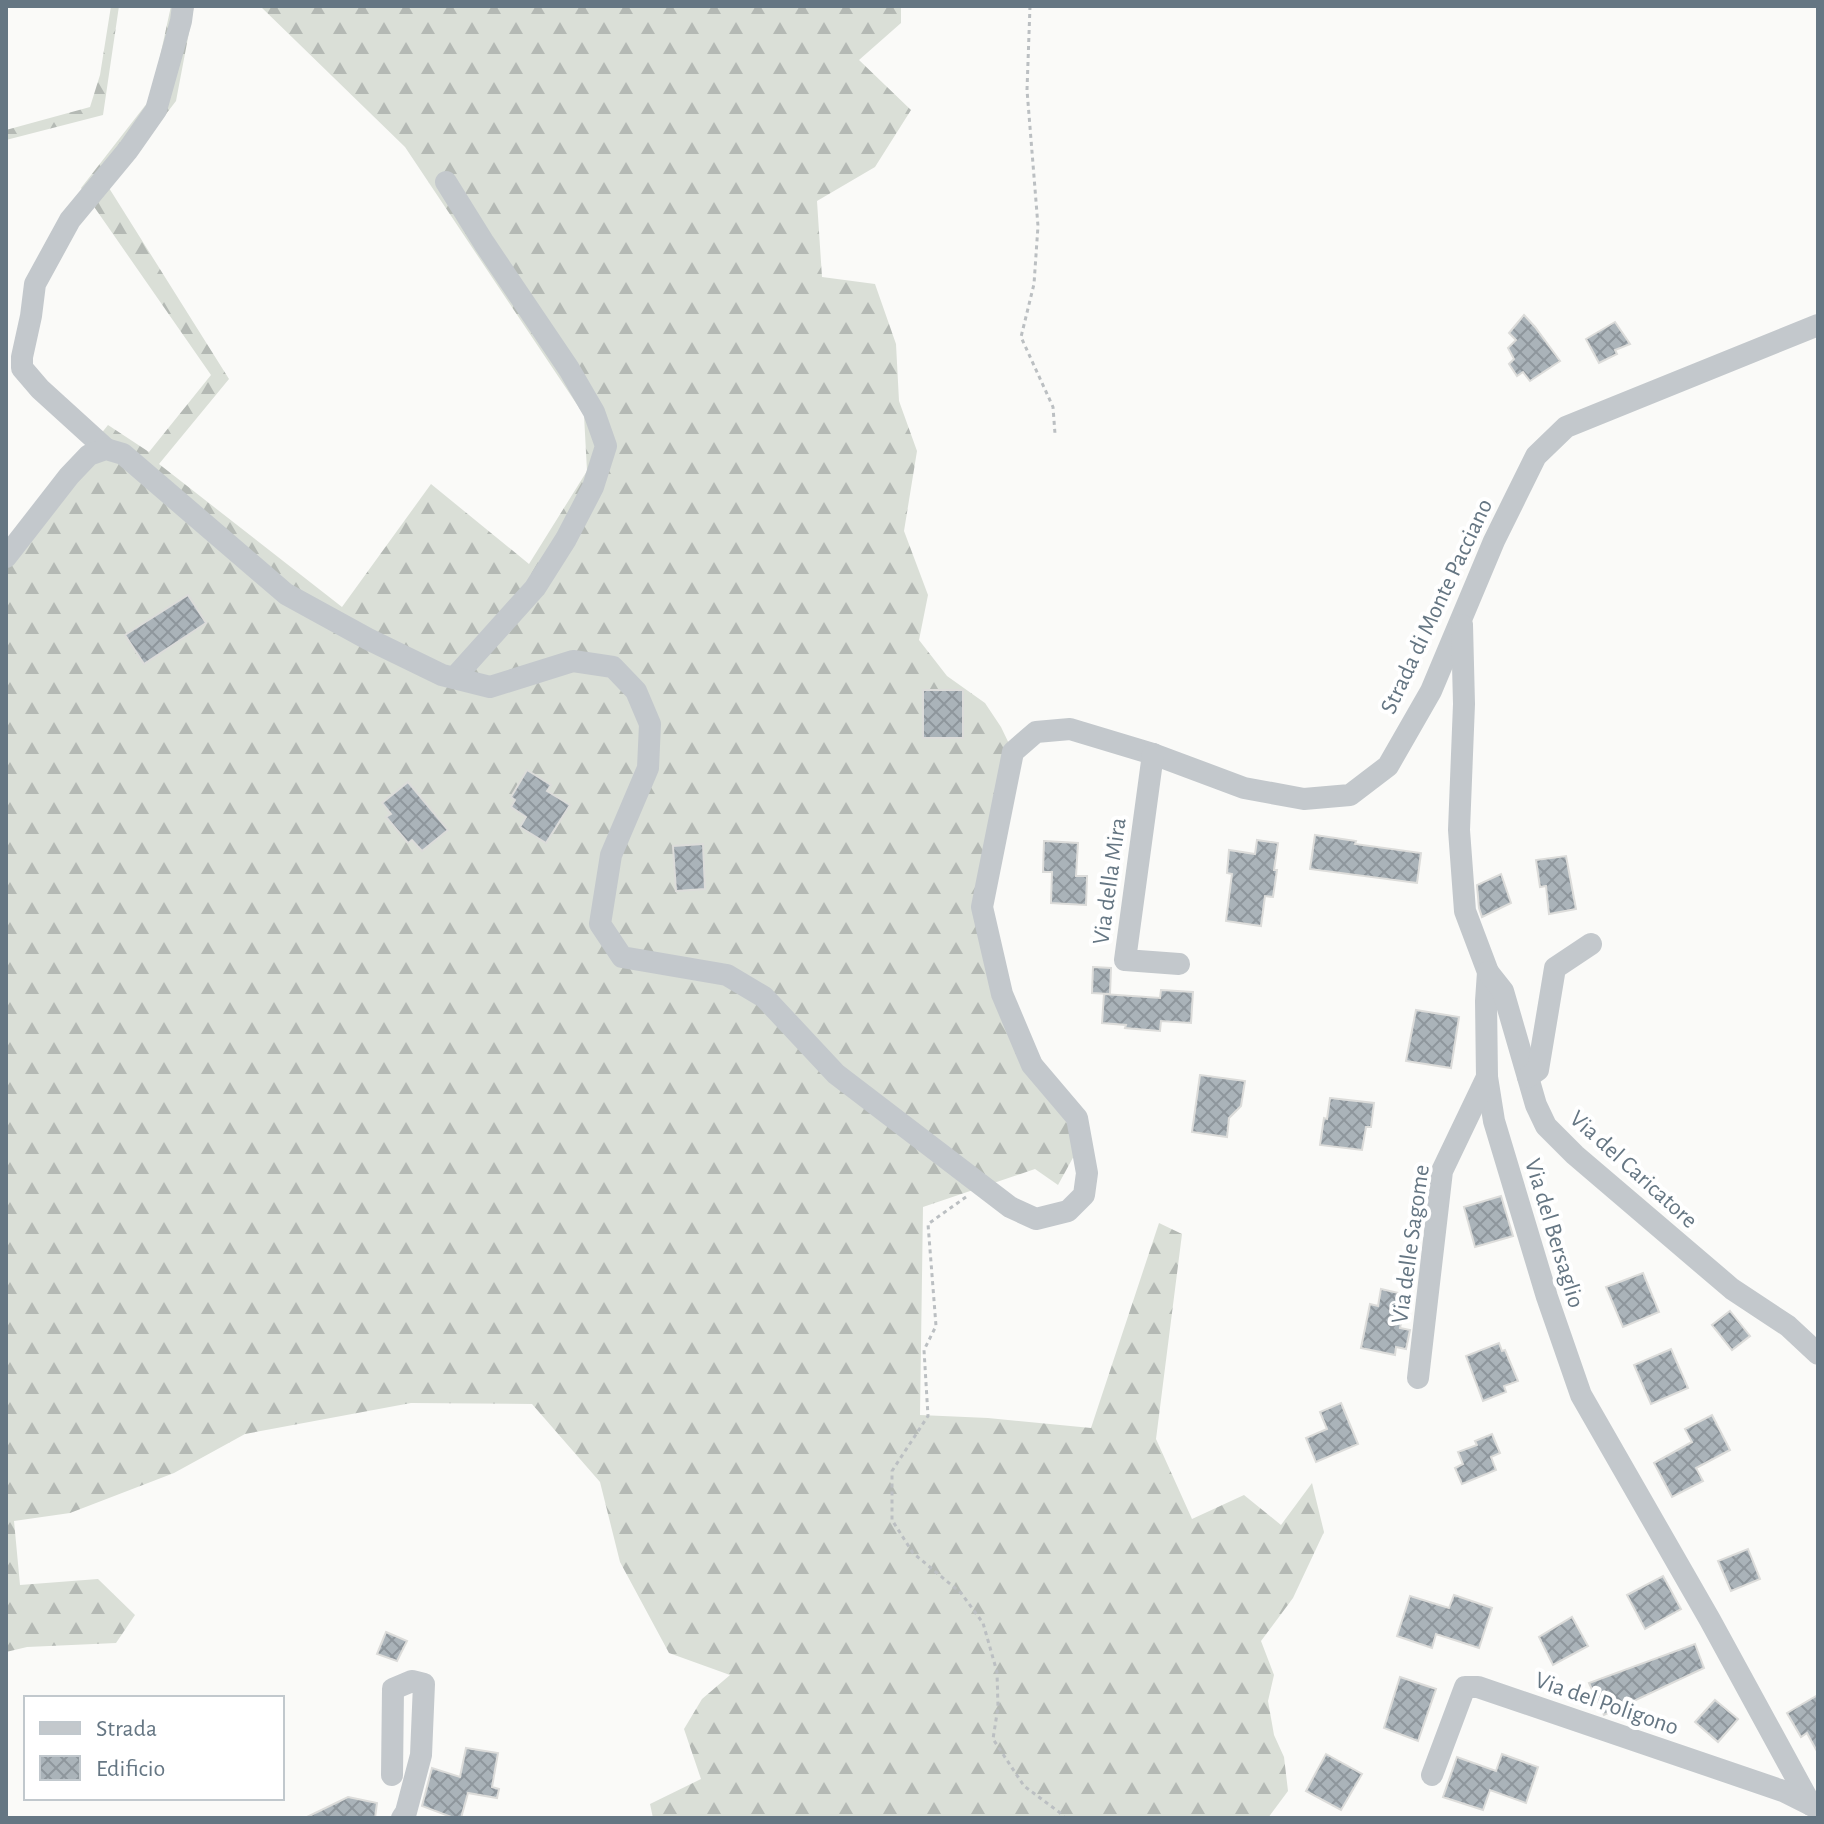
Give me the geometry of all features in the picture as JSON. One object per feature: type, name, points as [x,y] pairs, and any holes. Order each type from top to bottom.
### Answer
[{"type":"street","name":"Strada di Monte Pacciano","points":[[183,6],[156,110],[128,150],[70,220],[35,284],[22,368],[40,389],[106,449],[123,454],[286,594],[368,639],[442,675],[490,687],[573,661],[613,667],[636,691],[650,724],[648,768],[611,855],[600,924],[622,957],[727,975],[764,997],[836,1074],[1010,1207],[1036,1219],[1068,1211],[1084,1195],[1087,1173],[1077,1118],[1032,1065],[1002,994],[982,907],[1013,752],[1036,732],[1070,729],[1153,754],[1244,788],[1304,799],[1350,795],[1388,766],[1431,691],[1494,541],[1536,456],[1566,427],[1818,325]]},
{"type":"street","points":[[446,182],[569,369],[594,412],[606,446],[593,487],[543,576],[454,678]]},
{"type":"street","points":[[6,557],[69,476],[89,455],[106,449]]},
{"type":"street","name":"Via del Bersaglio","points":[[1462,618],[1464,704],[1459,830],[1465,911],[1488,972],[1487,1077],[1494,1121],[1547,1297],[1581,1395],[1815,1808]]},
{"type":"street","name":"Via della Mira","points":[[1153,754],[1125,960],[1179,964]]},
{"type":"street","points":[[1528,1077],[1538,1070],[1555,968],[1591,944]]},
{"type":"street","name":"Via del Caricatore","points":[[1488,972],[1503,991],[1536,1105],[1546,1126],[1575,1155],[1732,1289],[1788,1326],[1818,1354]]},
{"type":"street","name":"Via delle Sagome","points":[[1418,1378],[1442,1171],[1487,1077]]},
{"type":"street","points":[[392,1775],[393,1689],[412,1681],[424,1684],[421,1755],[402,1818]]},
{"type":"street","name":"Via del Poligono","points":[[1432,1775],[1465,1687],[1478,1687],[1783,1791],[1815,1808]]},
{"type":"path","points":[[1030,6],[1027,90],[1038,226],[1034,284],[1021,337],[1053,407],[1055,434]]},
{"type":"path","points":[[981,1185],[928,1224],[936,1326],[924,1350],[928,1416],[892,1471],[892,1520],[913,1553],[961,1593],[983,1623],[997,1672],[998,1707],[993,1739],[1024,1786],[1065,1818]]},
{"type":"green space","points":[[111,6],[119,6],[103,115],[6,140],[6,130],[90,107],[100,75]]},
{"type":"green space","points":[[171,6],[194,6],[176,101],[109,188],[229,379],[159,464],[342,607],[431,484],[529,564],[587,471],[584,415],[405,147],[260,6],[901,6],[901,23],[859,60],[911,110],[875,167],[817,201],[822,277],[875,284],[896,344],[899,401],[917,451],[904,531],[928,595],[919,640],[947,676],[985,703],[1013,752],[982,907],[1002,994],[1077,1118],[1075,1154],[1058,1185],[1035,1169],[923,1207],[920,1415],[1091,1428],[1159,1223],[1182,1234],[1156,1439],[1192,1519],[1244,1495],[1281,1525],[1312,1483],[1324,1532],[1293,1598],[1261,1641],[1274,1675],[1268,1701],[1274,1735],[1284,1757],[1288,1791],[1268,1818],[653,1818],[650,1804],[701,1779],[684,1729],[702,1699],[730,1675],[669,1653],[620,1562],[600,1482],[532,1404],[411,1403],[245,1434],[174,1473],[70,1513],[14,1521],[20,1585],[98,1579],[135,1615],[116,1643],[27,1647],[6,1652],[6,553],[108,425],[149,452],[211,375],[81,188],[151,98]]},
{"type":"building","points":[[1524,315],[1560,361],[1530,381],[1523,372],[1517,376],[1509,364],[1514,359],[1508,348],[1516,340],[1509,333]]},
{"type":"building","points":[[1615,322],[1630,344],[1615,350],[1617,354],[1599,363],[1586,339]]},
{"type":"building","points":[[188,595],[206,623],[144,664],[125,635]]},
{"type":"building","points":[[923,690],[963,690],[963,738],[923,738]]},
{"type":"building","points":[[527,770],[551,785],[547,791],[570,805],[546,843],[520,827],[526,817],[511,807],[515,800],[511,797]]},
{"type":"building","points":[[408,782],[448,830],[422,851],[412,840],[408,843],[386,817],[391,814],[382,803]]},
{"type":"building","points":[[1315,835],[1421,853],[1417,883],[1310,869]]},
{"type":"building","points":[[1257,840],[1278,843],[1273,897],[1265,896],[1261,926],[1226,921],[1232,874],[1227,873],[1229,850],[1255,854]]},
{"type":"building","points":[[1044,841],[1078,843],[1076,876],[1087,876],[1086,905],[1051,903],[1052,872],[1043,872]]},
{"type":"building","points":[[703,844],[705,889],[676,891],[673,846]]},
{"type":"building","points":[[1566,856],[1576,909],[1549,914],[1546,886],[1540,887],[1536,860]]},
{"type":"building","points":[[1501,874],[1511,903],[1482,917],[1477,885]]},
{"type":"building","points":[[1093,967],[1111,968],[1110,994],[1092,993]]},
{"type":"building","points":[[1161,990],[1193,992],[1191,1023],[1161,1021],[1160,1031],[1102,1023],[1104,994],[1160,998]]},
{"type":"building","points":[[1416,1010],[1459,1017],[1451,1068],[1406,1061]]},
{"type":"building","points":[[1200,1075],[1245,1081],[1241,1106],[1229,1118],[1227,1137],[1192,1132]]},
{"type":"building","points":[[1330,1098],[1374,1103],[1371,1127],[1366,1127],[1362,1150],[1320,1145]]},
{"type":"building","points":[[1501,1196],[1513,1236],[1475,1247],[1464,1207]]},
{"type":"building","points":[[1643,1273],[1659,1312],[1623,1327],[1606,1287]]},
{"type":"building","points":[[1381,1289],[1407,1295],[1400,1328],[1410,1330],[1406,1349],[1396,1347],[1395,1355],[1361,1348],[1370,1304],[1378,1306]]},
{"type":"building","points":[[1730,1311],[1750,1336],[1732,1350],[1712,1325]]},
{"type":"building","points":[[1499,1343],[1518,1381],[1504,1386],[1506,1392],[1483,1401],[1466,1356]]},
{"type":"building","points":[[1671,1349],[1688,1388],[1651,1404],[1634,1365]]},
{"type":"building","points":[[1341,1403],[1358,1444],[1316,1462],[1306,1438],[1327,1429],[1320,1412]]},
{"type":"building","points":[[1712,1415],[1730,1450],[1696,1468],[1703,1481],[1672,1497],[1654,1463],[1692,1442],[1685,1429]]},
{"type":"building","points":[[1492,1434],[1500,1453],[1491,1457],[1496,1470],[1462,1484],[1455,1468],[1463,1464],[1458,1452],[1477,1445],[1475,1441]]},
{"type":"building","points":[[1748,1549],[1760,1579],[1731,1591],[1718,1561]]},
{"type":"building","points":[[1663,1576],[1681,1609],[1645,1629],[1627,1595]]},
{"type":"building","points":[[1454,1595],[1492,1608],[1479,1648],[1436,1634],[1432,1648],[1397,1636],[1410,1596],[1449,1608]]},
{"type":"building","points":[[1572,1617],[1588,1646],[1553,1665],[1539,1637]]},
{"type":"building","points":[[386,1632],[407,1641],[397,1661],[377,1654]]},
{"type":"building","points":[[1695,1644],[1704,1668],[1604,1715],[1589,1683]]},
{"type":"building","points":[[1400,1677],[1436,1689],[1418,1741],[1384,1728]]},
{"type":"building","points":[[1818,1695],[1818,1753],[1807,1733],[1801,1737],[1787,1713]]},
{"type":"building","points":[[1715,1700],[1738,1719],[1718,1742],[1695,1722]]},
{"type":"building","points":[[466,1748],[498,1753],[492,1787],[499,1789],[497,1798],[468,1793],[461,1818],[422,1806],[432,1768],[460,1777]]},
{"type":"building","points":[[1326,1754],[1362,1774],[1341,1810],[1306,1791]]},
{"type":"building","points":[[1502,1754],[1538,1767],[1526,1803],[1490,1790],[1483,1810],[1443,1797],[1457,1757],[1496,1771]]},
{"type":"building","points":[[348,1797],[377,1803],[375,1818],[305,1818]]}]
